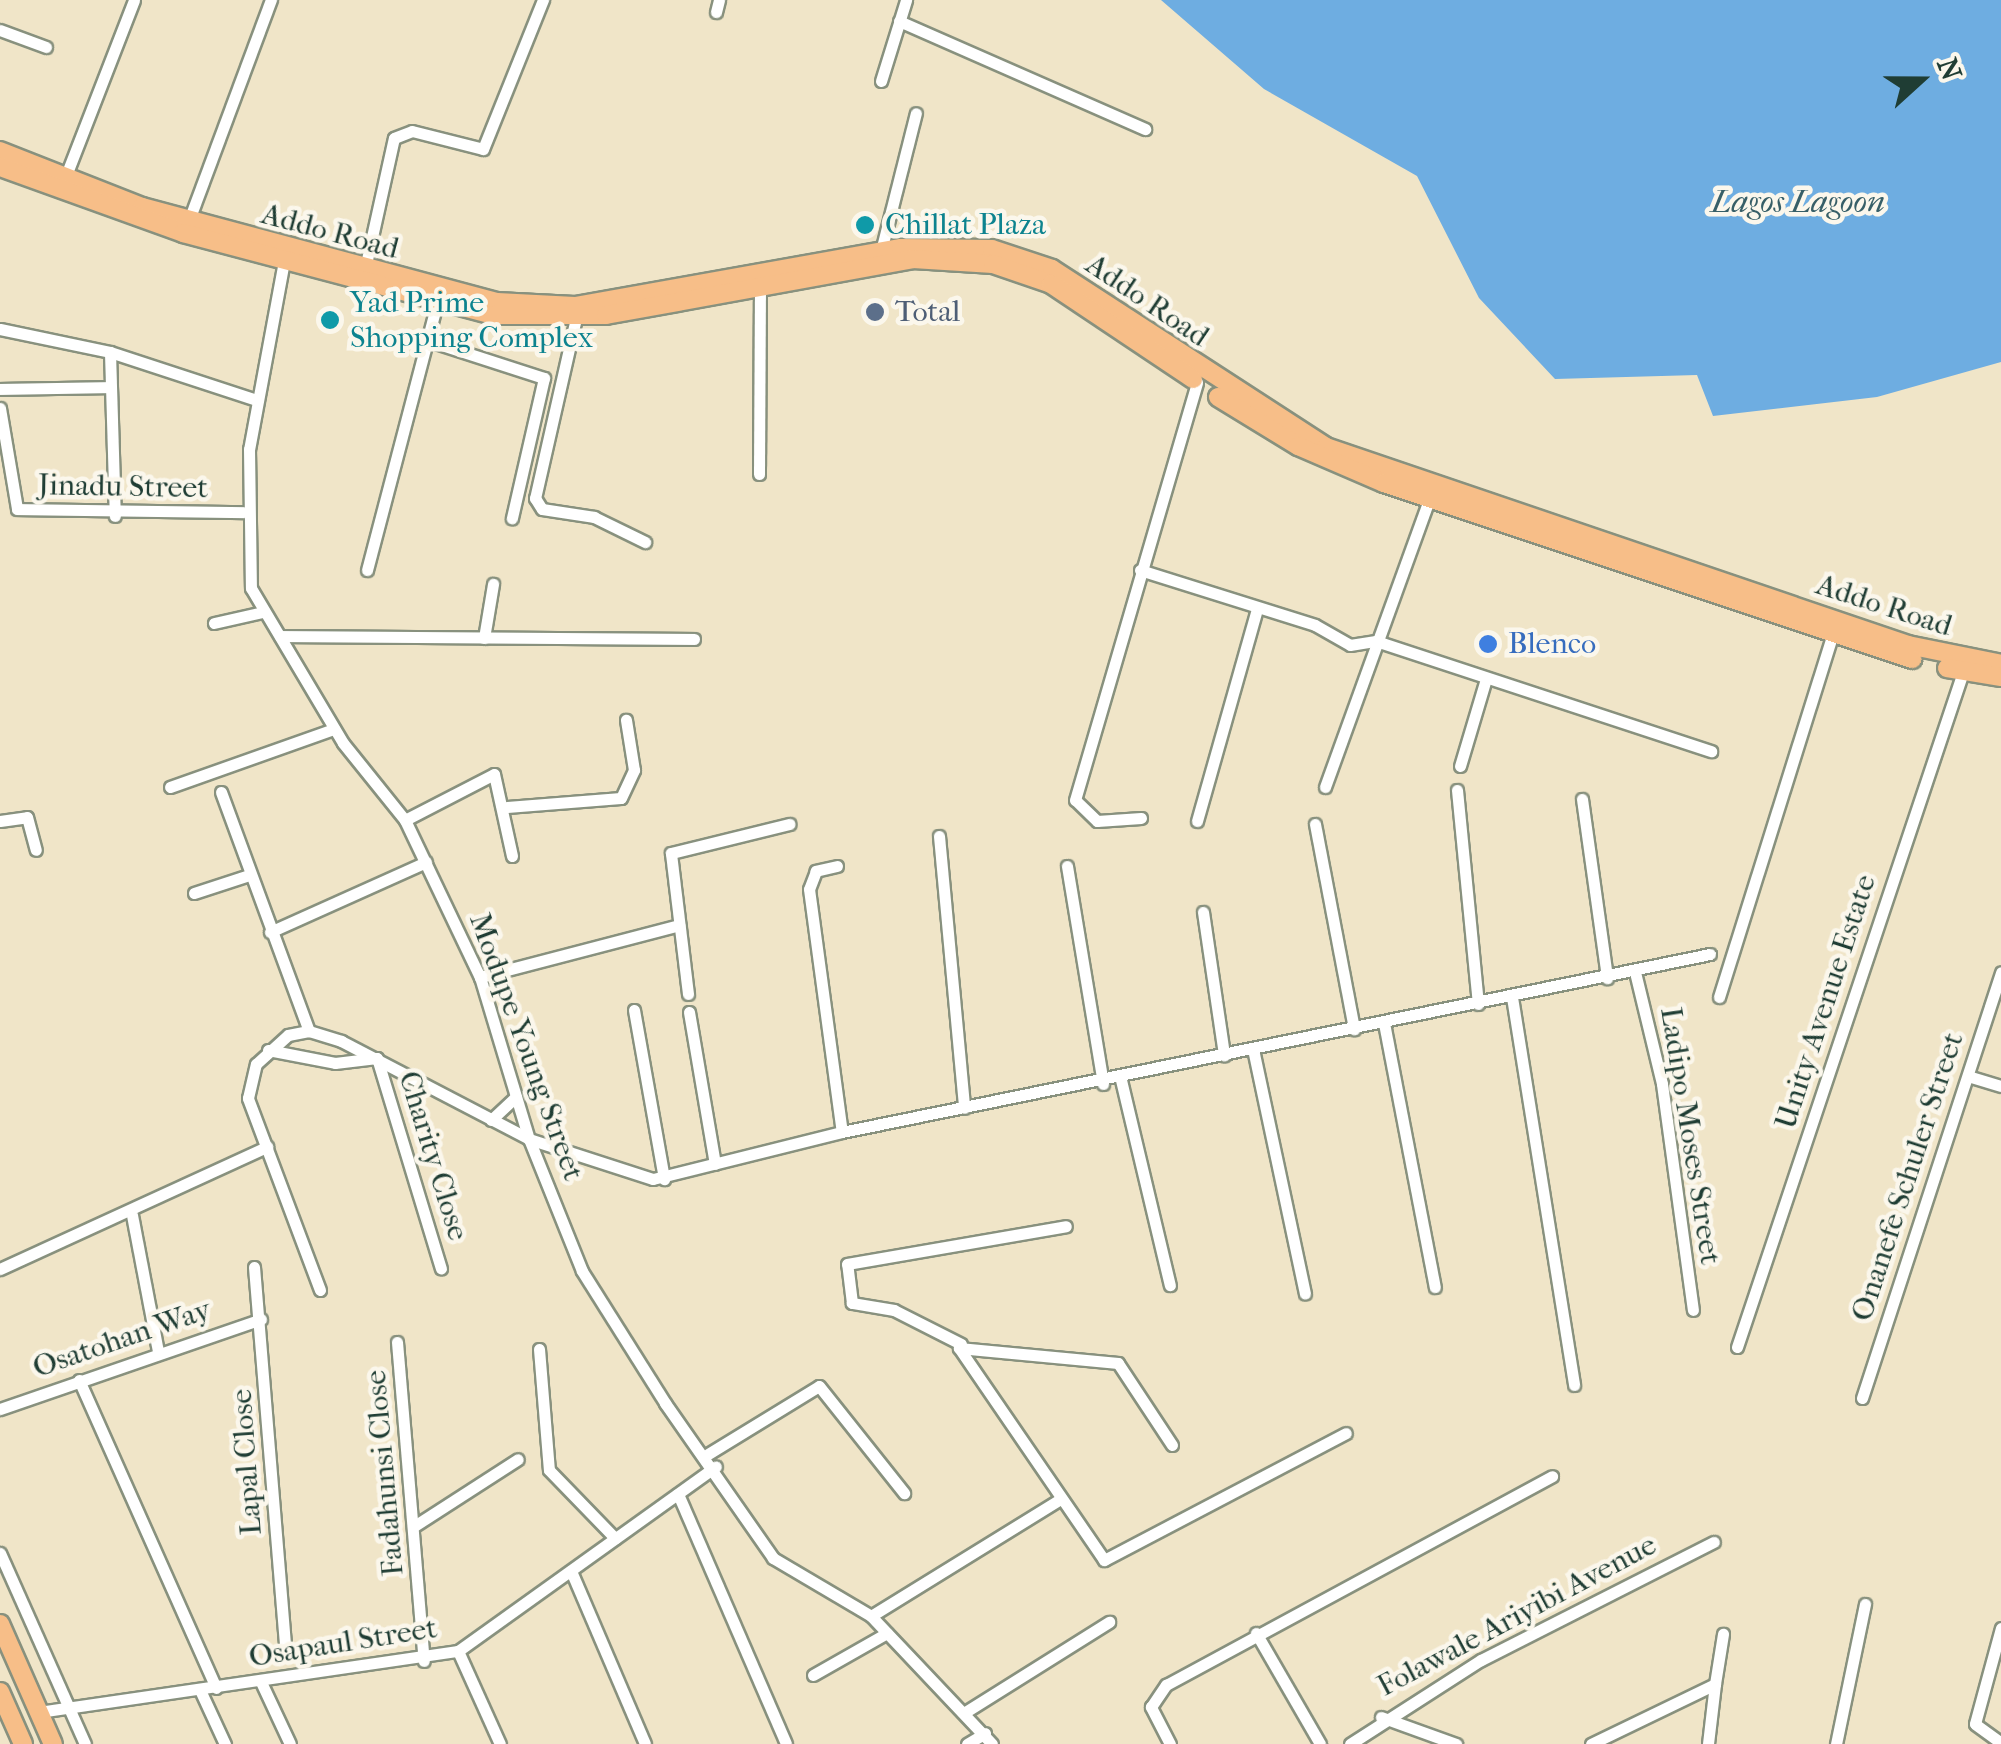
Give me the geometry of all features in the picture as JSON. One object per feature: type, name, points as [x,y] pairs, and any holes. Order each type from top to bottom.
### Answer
[{"type":"main road","name":"Addo Road","points":[[0,152],[64,178],[363,276],[436,304],[576,318],[912,259],[1010,267],[1079,300],[1298,446],[1429,499],[1833,633],[1963,672],[2001,677]]},
{"type":"main road","name":"Addo Road","points":[[0,167],[284,261],[467,297],[575,306],[881,252],[976,247],[1039,264],[1326,446],[1908,645],[2001,664]]},
{"type":"main road","points":[[0,1624],[52,1744]]},
{"type":"main road","points":[[0,1692],[24,1744]]},
{"type":"street","points":[[64,178],[134,0]]},
{"type":"street","points":[[189,220],[272,0]]},
{"type":"street","points":[[363,276],[394,138],[412,131],[483,150],[542,0]]},
{"type":"street","points":[[881,82],[906,0]]},
{"type":"street","points":[[899,21],[1145,129]]},
{"type":"street","points":[[0,30],[46,47]]},
{"type":"street","points":[[881,252],[916,113]]},
{"type":"street","name":"Modupe Young Street","points":[[284,261],[257,400],[243,512],[251,588],[334,729],[405,820],[426,862],[480,977],[528,1139],[591,1286],[712,1460],[773,1558],[871,1616],[967,1712],[988,1739]]},
{"type":"street","points":[[759,474],[760,287]]},
{"type":"street","points":[[367,570],[436,304]]},
{"type":"street","points":[[576,318],[535,498],[542,509],[594,517],[645,542]]},
{"type":"street","points":[[0,330],[110,352],[257,400]]},
{"type":"street","points":[[426,340],[544,378],[512,518]]},
{"type":"street","points":[[110,352],[115,516]]},
{"type":"street","points":[[1141,818],[1097,820],[1075,805],[1197,382]]},
{"type":"street","points":[[0,389],[110,387]]},
{"type":"street","name":"Jinadu Street","points":[[0,408],[9,498],[32,512],[115,516],[243,512]]},
{"type":"street","points":[[1324,787],[1429,499]]},
{"type":"street","points":[[1140,570],[1350,645],[1376,641],[1711,750]]},
{"type":"street","points":[[484,638],[493,584]]},
{"type":"street","points":[[1197,820],[1257,609]]},
{"type":"street","points":[[214,623],[263,612]]},
{"type":"street","points":[[1719,997],[1833,633]]},
{"type":"street","points":[[280,636],[694,639]]},
{"type":"street","name":"Unity Avenue Estate","points":[[1736,1348],[1963,672]]},
{"type":"street","points":[[1460,766],[1486,679]]},
{"type":"street","points":[[506,807],[621,798],[634,770],[626,720]]},
{"type":"street","points":[[170,788],[334,729]]},
{"type":"street","points":[[405,820],[491,774],[506,807],[512,856]]},
{"type":"street","points":[[1456,790],[1478,1004]]},
{"type":"street","points":[[222,792],[248,875],[309,1030],[378,1058],[528,1139],[628,1176],[664,1179],[842,1132],[1103,1084],[1224,1055],[1710,954]]},
{"type":"street","points":[[1582,800],[1606,978]]},
{"type":"street","points":[[0,821],[27,817],[36,850]]},
{"type":"street","points":[[688,994],[671,853],[788,824]]},
{"type":"street","points":[[1315,824],[1354,1029]]},
{"type":"street","points":[[939,836],[964,1108]]},
{"type":"street","points":[[270,932],[426,862]]},
{"type":"street","points":[[838,866],[816,871],[809,889],[842,1132]]},
{"type":"street","points":[[1067,866],[1103,1084]]},
{"type":"street","points":[[194,893],[248,875]]},
{"type":"street","points":[[1203,912],[1224,1055]]},
{"type":"street","points":[[480,977],[679,924]]},
{"type":"street","name":"Ladipo Moses Street","points":[[1635,972],[1662,1084],[1693,1310]]},
{"type":"street","name":"Onanefe Schuler Street","points":[[1862,1398],[2001,972]]},
{"type":"street","points":[[1512,997],[1574,1386]]},
{"type":"street","points":[[634,1010],[664,1179]]},
{"type":"street","points":[[689,1012],[715,1164]]},
{"type":"street","points":[[1384,1023],[1435,1287]]},
{"type":"street","points":[[309,1030],[268,1050],[248,1098],[320,1290]]},
{"type":"street","points":[[268,1050],[335,1063],[378,1058]]},
{"type":"street","points":[[1253,1050],[1305,1294]]},
{"type":"street","name":"Charity Close","points":[[378,1058],[441,1268]]},
{"type":"street","points":[[1968,1076],[2001,1086]]},
{"type":"street","points":[[1121,1080],[1170,1285]]},
{"type":"street","points":[[491,1120],[516,1097]]},
{"type":"street","points":[[0,1269],[132,1216],[267,1147]]},
{"type":"street","points":[[132,1216],[158,1350]]},
{"type":"street","points":[[1066,1226],[847,1264],[852,1302],[894,1310],[962,1344],[1118,1363],[1172,1445]]},
{"type":"street","name":"Lapal Close","points":[[254,1267],[286,1653]]},
{"type":"street","name":"Osatohan Way","points":[[0,1410],[158,1350],[261,1319]]},
{"type":"street","name":"Fadahunsi Close","points":[[398,1342],[416,1525],[424,1661]]},
{"type":"street","points":[[962,1344],[960,1357],[1023,1435],[1059,1500],[1109,1560],[1346,1434]]},
{"type":"street","points":[[538,1349],[549,1470],[615,1538]]},
{"type":"street","points":[[79,1380],[216,1688]]},
{"type":"street","name":"Osapaul Street","points":[[39,1712],[424,1661],[458,1650],[678,1494],[712,1460],[819,1386],[904,1493]]},
{"type":"street","points":[[416,1525],[518,1459]]},
{"type":"street","points":[[1170,1744],[1152,1711],[1156,1695],[1256,1633],[1552,1476]]},
{"type":"street","points":[[678,1494],[786,1744]]},
{"type":"street","points":[[871,1616],[1059,1500]]},
{"type":"street","name":"Folawale Ariyibi Avenue","points":[[1350,1744],[1381,1717],[1714,1542]]},
{"type":"street","points":[[0,1553],[85,1744]]},
{"type":"street","points":[[571,1571],[645,1744]]},
{"type":"street","points":[[1836,1744],[1865,1604]]},
{"type":"street","points":[[967,1712],[1109,1622]]},
{"type":"street","points":[[2001,1628],[1975,1724],[2001,1743]]},
{"type":"street","points":[[813,1675],[887,1633]]},
{"type":"street","points":[[1256,1633],[1320,1744]]},
{"type":"street","points":[[1708,1744],[1723,1634]]},
{"type":"street","points":[[458,1650],[500,1744]]},
{"type":"street","points":[[261,1682],[290,1744]]},
{"type":"street","points":[[1592,1744],[1716,1684]]},
{"type":"street","points":[[200,1690],[225,1744]]},
{"type":"street","points":[[1381,1717],[1456,1744]]},
{"type":"street","points":[[967,1744],[988,1739]]},
{"type":"water","name":"Lagos Lagoon","points":[[1161,0],[2001,0],[2001,362],[1877,397],[1713,416],[1697,375],[1555,379],[1479,298],[1417,176],[1264,89]]},
{"type":"place","name":"Chillat Plaza","points":[[865,225]]},
{"type":"place","name":"Total","points":[[875,312]]},
{"type":"place","name":"Yad Prime Shopping Complex","points":[[330,320]]},
{"type":"place","name":"Blenco","points":[[1488,644]]}]
